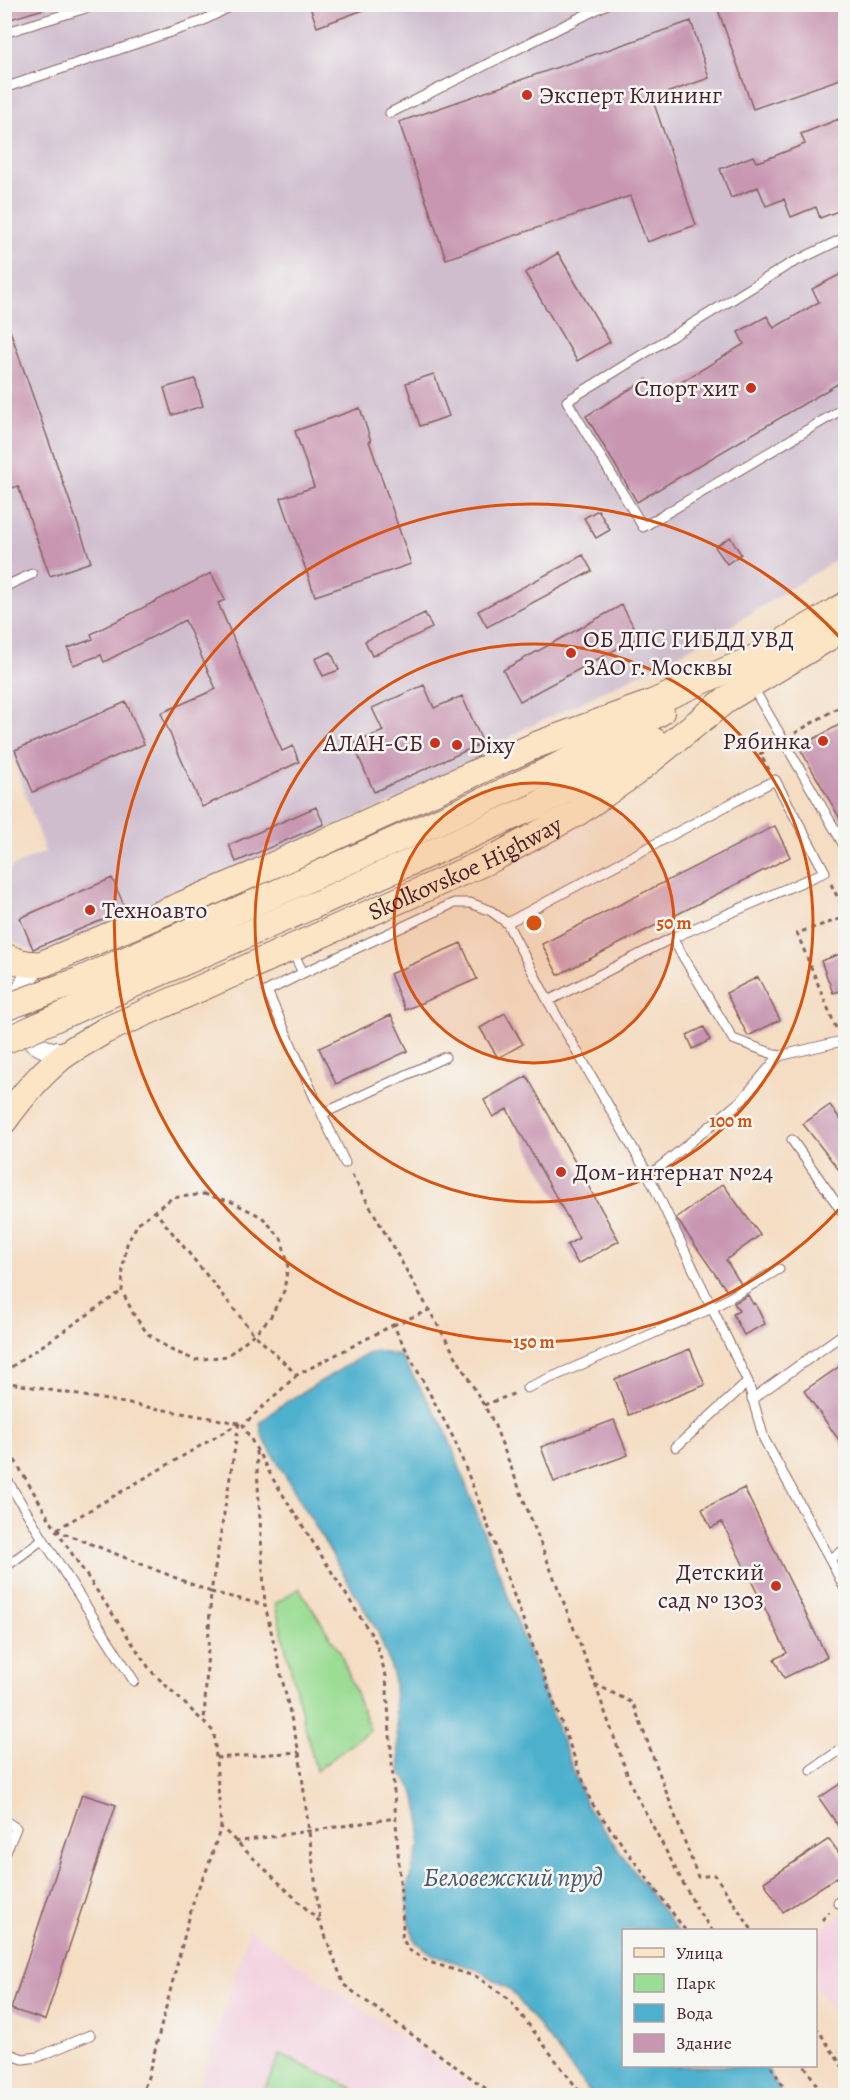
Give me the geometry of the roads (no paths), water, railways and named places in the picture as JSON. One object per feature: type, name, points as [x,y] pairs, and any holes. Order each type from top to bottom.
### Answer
[{"type":"main road","points":[[4,1008],[78,981],[520,783],[628,730],[846,605]]},
{"type":"main road","name":"Skolkovskoe Highway","points":[[4,1121],[32,1086],[66,1054],[104,1031],[494,858],[577,813],[632,775],[727,699],[846,627]]},
{"type":"main road","points":[[4,956],[19,963],[42,964],[250,876],[536,745],[652,702],[759,656]]},
{"type":"main road","points":[[4,1041],[536,806],[727,699]]},
{"type":"street","points":[[42,964],[28,972],[15,991],[13,1007],[16,1022],[30,1041],[43,1049],[66,1054]]},
{"type":"lane","points":[[4,33],[99,4]]},
{"type":"lane","points":[[4,88],[200,22],[235,4]]},
{"type":"lane","points":[[390,113],[607,4]]},
{"type":"lane","points":[[846,237],[788,265],[567,401],[643,527],[846,407]]},
{"type":"lane","points":[[4,587],[32,574]]},
{"type":"lane","points":[[751,684],[845,847]]},
{"type":"lane","points":[[507,923],[775,780],[825,872],[672,938],[548,1001]]},
{"type":"lane","points":[[345,1163],[267,991],[454,903],[470,903],[491,911],[507,923],[548,1001],[649,1176],[748,1382],[764,1439],[846,1591]]},
{"type":"lane","points":[[672,938],[734,1039],[779,1056],[844,1040]]},
{"type":"lane","points":[[291,948],[303,973]]},
{"type":"lane","points":[[649,1176],[742,1100],[779,1056]]},
{"type":"lane","points":[[322,1114],[445,1057]]},
{"type":"lane","points":[[792,1140],[846,1217]]},
{"type":"lane","points":[[527,1388],[712,1308],[779,1269]]},
{"type":"lane","points":[[752,1399],[846,1332]]},
{"type":"lane","points":[[676,1447],[748,1382]]},
{"type":"lane","points":[[4,1475],[134,1681]]},
{"type":"lane","points":[[4,1568],[43,1539]]},
{"type":"lane","points":[[830,1559],[846,1549]]},
{"type":"lane","points":[[811,1770],[846,1746]]},
{"type":"lane","points":[[4,1820],[16,1828],[4,1857]]},
{"type":"lane","points":[[838,1903],[846,1894]]},
{"type":"lane","points":[[4,2052],[23,2059],[38,2057],[90,2035]]},
{"type":"water","name":"Беловежский пруд","points":[[375,1351],[401,1356],[445,1429],[587,1807],[676,1929],[622,1929],[622,2067],[767,2067],[782,2095],[592,2095],[511,1990],[478,1970],[434,1955],[416,1942],[409,1924],[407,1887],[420,1844],[421,1823],[415,1793],[400,1770],[393,1673],[378,1632],[263,1438],[260,1423],[280,1406],[359,1358]]},
{"type":"place","name":"Эксперт Клининг","points":[[527,95]]},
{"type":"place","name":"Спорт хит","points":[[751,388]]},
{"type":"place","name":"ОБ ДПС ГИБДД УВД ЗАО г. Москвы","points":[[571,653]]},
{"type":"place","name":"Рябинка","points":[[823,741]]},
{"type":"place","name":"АЛАН-СБ","points":[[435,743]]},
{"type":"place","name":"Dixy","points":[[457,745]]},
{"type":"place","name":"Техноавто","points":[[90,910]]},
{"type":"place","name":"Дом-интернат №24","points":[[561,1172]]},
{"type":"place","name":"Детский сад № 1303","points":[[776,1586]]}]
